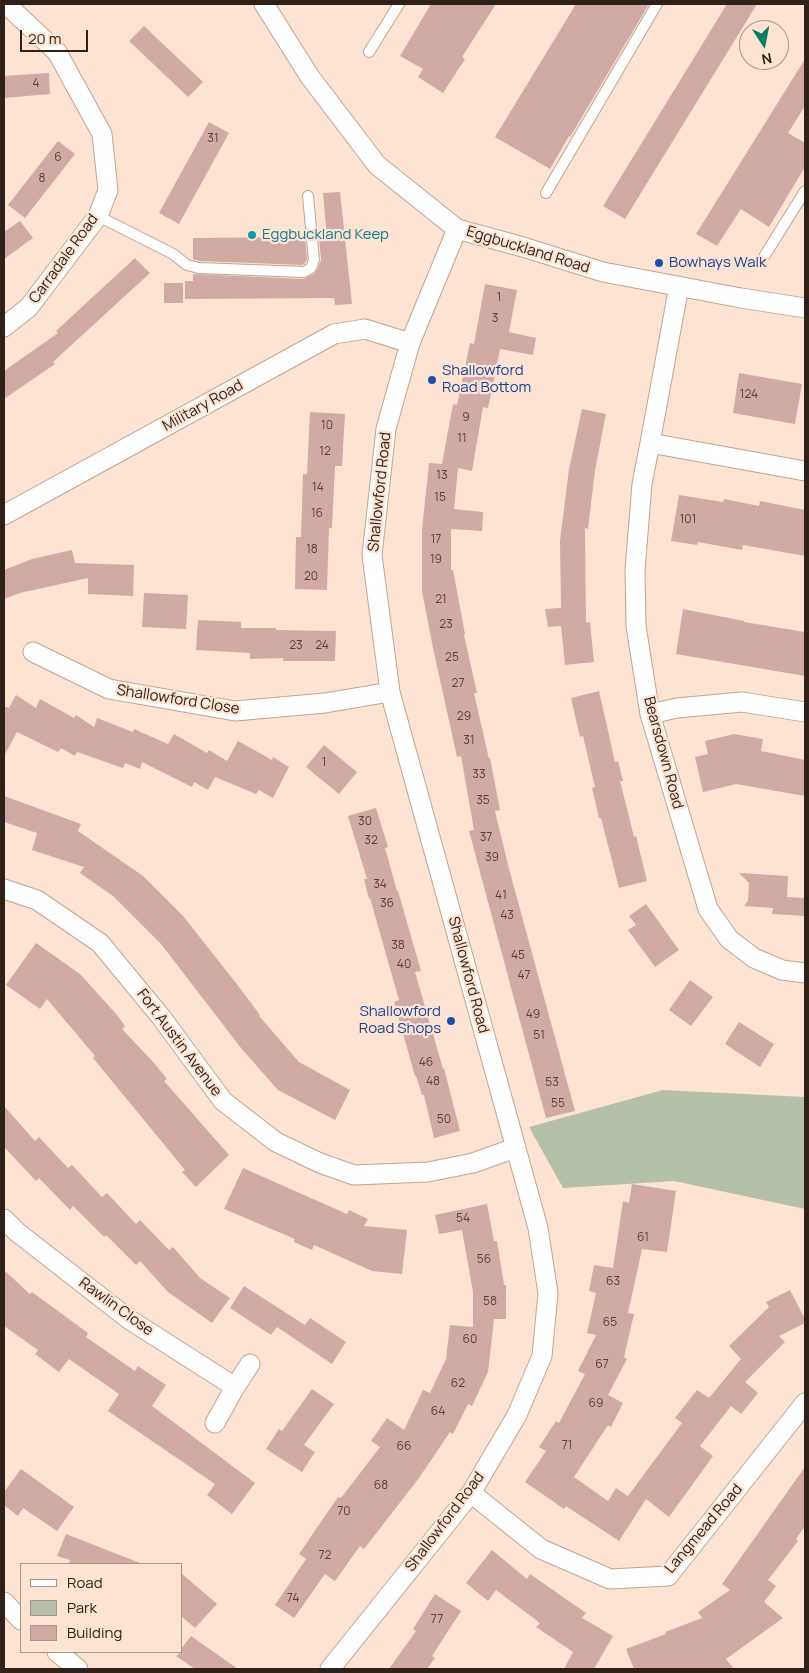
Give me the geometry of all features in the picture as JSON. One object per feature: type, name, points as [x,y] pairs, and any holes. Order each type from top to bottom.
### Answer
[{"type":"street","name":"Carradale Road","points":[[4,327],[30,307],[98,216],[108,190],[102,134],[57,52],[6,4]]},
{"type":"street","name":"Eggbuckland Road","points":[[264,4],[310,77],[377,165],[457,229],[603,272],[805,308]]},
{"type":"street","name":"Shallowford Road","points":[[330,1669],[471,1493],[518,1415],[542,1356],[548,1293],[538,1228],[520,1158],[515,1148],[390,692],[372,555],[386,429],[410,343],[457,229]]},
{"type":"street","name":"Bearsdown Road","points":[[679,286],[642,484],[635,570],[636,626],[650,714],[708,909],[729,939],[754,958],[782,970],[805,973]]},
{"type":"street","name":"Military Road","points":[[4,516],[334,334],[365,329],[410,343]]},
{"type":"street","points":[[650,443],[805,471]]},
{"type":"street","name":"Shallowford Close","points":[[33,652],[109,689],[235,711],[325,703],[390,692]]},
{"type":"street","points":[[650,714],[677,708],[742,702],[805,712]]},
{"type":"street","name":"Fort Austin Avenue","points":[[4,889],[36,900],[100,943],[161,1017],[223,1101],[276,1142],[320,1163],[354,1175],[428,1172],[473,1163],[515,1148]]},
{"type":"street","name":"Rawlin Close","points":[[4,1219],[17,1232],[130,1320],[235,1387]]},
{"type":"street","points":[[215,1423],[250,1364]]},
{"type":"street","name":"Langmead Road","points":[[471,1493],[541,1549],[610,1579],[668,1576],[805,1404]]},
{"type":"street","points":[[4,1602],[20,1619]]},
{"type":"street","points":[[58,1653],[78,1669]]},
{"type":"lane","points":[[369,52],[399,4]]},
{"type":"lane","points":[[546,193],[657,4]]},
{"type":"lane","points":[[765,256],[805,191]]},
{"type":"lane","points":[[98,216],[173,254],[187,265],[200,268],[304,272],[311,268],[314,260],[308,196]]},
{"type":"green space","points":[[663,1090],[805,1097],[805,1209],[674,1181],[563,1188],[529,1127]]},
{"type":"building","points":[[431,4],[496,4],[462,57],[465,59],[443,93],[418,77],[423,69],[400,56]]},
{"type":"building","points":[[576,4],[649,4],[550,169],[495,137]]},
{"type":"building","points":[[727,4],[757,4],[747,20],[739,20],[739,33],[625,219],[603,206]]},
{"type":"building","points":[[144,26],[203,82],[188,97],[129,41]]},
{"type":"building","points":[[805,59],[805,106],[788,133],[805,143],[805,167],[769,227],[741,209],[717,246],[696,234]]},
{"type":"building","points":[[49,73],[50,94],[4,98],[4,76]]},
{"type":"building","points":[[209,122],[229,133],[179,224],[159,213]]},
{"type":"building","points":[[58,141],[75,154],[25,218],[8,205]]},
{"type":"building","points":[[340,192],[352,304],[335,305],[334,298],[185,299],[185,281],[193,281],[193,274],[304,279],[314,274],[321,260],[319,237],[327,237],[323,193]]},
{"type":"building","points":[[20,221],[33,238],[4,259],[4,232]]},
{"type":"building","points":[[305,237],[307,259],[302,265],[200,261],[193,259],[193,238]]},
{"type":"building","points":[[135,258],[150,273],[53,362],[55,364],[4,399],[4,371],[58,333],[56,331]]},
{"type":"building","points":[[164,283],[183,283],[183,303],[164,303]]},
{"type":"building","points":[[485,284],[517,290],[509,332],[536,338],[533,355],[500,349],[488,408],[483,407],[472,471],[458,468],[454,509],[483,512],[482,531],[451,529],[451,570],[453,570],[464,635],[477,693],[474,693],[490,758],[500,810],[495,811],[575,1111],[546,1118],[469,831],[474,830],[461,756],[457,757],[422,591],[422,530],[429,463],[442,464],[453,404],[457,405],[470,343],[474,344]]},
{"type":"building","points":[[739,373],[802,384],[795,424],[733,413]]},
{"type":"building","points":[[582,409],[606,414],[595,470],[588,529],[585,528],[586,623],[590,622],[594,662],[565,665],[561,626],[548,627],[545,609],[561,608],[560,541],[569,469]]},
{"type":"building","points":[[310,412],[345,414],[342,466],[335,466],[332,528],[329,528],[327,590],[295,589],[296,537],[301,537],[303,474],[307,474]]},
{"type":"building","points":[[679,495],[723,502],[724,499],[759,506],[760,501],[805,510],[805,556],[743,545],[742,550],[698,542],[697,545],[671,541]]},
{"type":"building","points":[[72,550],[75,563],[134,565],[133,596],[88,594],[88,578],[20,593],[4,599],[4,570],[32,559]]},
{"type":"building","points":[[144,593],[188,595],[186,629],[142,627]]},
{"type":"building","points":[[683,609],[805,632],[805,676],[676,654]]},
{"type":"building","points":[[198,620],[241,622],[241,628],[336,631],[335,661],[283,661],[283,658],[250,659],[250,653],[196,650]]},
{"type":"building","points":[[599,691],[615,762],[618,761],[623,781],[620,781],[647,881],[619,888],[601,818],[599,818],[592,788],[595,787],[583,736],[580,737],[571,698]]},
{"type":"building","points":[[16,695],[36,708],[40,699],[74,718],[76,715],[94,727],[97,718],[133,732],[134,729],[168,744],[174,734],[207,753],[209,750],[227,761],[238,741],[272,760],[273,757],[289,767],[273,798],[259,790],[256,794],[215,777],[208,790],[194,782],[192,787],[142,762],[140,769],[125,763],[123,768],[77,752],[75,756],[61,748],[58,752],[17,732],[4,756],[4,706],[9,708]]},
{"type":"building","points":[[734,734],[763,739],[761,751],[805,760],[805,796],[736,784],[703,792],[695,757],[708,754],[705,741]]},
{"type":"building","points":[[324,745],[357,772],[339,794],[306,767]]},
{"type":"building","points":[[4,796],[81,824],[78,831],[143,876],[183,916],[236,983],[259,1016],[299,1062],[350,1090],[335,1120],[278,1090],[241,1048],[161,944],[113,896],[80,873],[84,867],[32,850],[37,833],[4,822]]},
{"type":"building","points":[[376,808],[388,847],[385,848],[421,971],[415,972],[444,1068],[460,1131],[434,1138],[424,1095],[422,1095],[415,1076],[394,1002],[399,1000],[369,899],[364,879],[367,879],[348,816]]},
{"type":"building","points":[[739,873],[788,876],[787,897],[805,898],[805,916],[772,914],[773,908],[744,906],[748,901],[749,883]]},
{"type":"building","points":[[646,904],[679,950],[655,967],[628,930],[636,925],[629,916]]},
{"type":"building","points":[[36,943],[80,974],[117,1015],[125,1026],[122,1029],[167,1079],[164,1081],[229,1155],[196,1187],[182,1172],[185,1170],[93,1058],[95,1056],[47,999],[40,1009],[6,985]]},
{"type":"building","points":[[690,980],[713,997],[691,1026],[669,1010]]},
{"type":"building","points":[[739,1022],[774,1044],[760,1067],[725,1044]]},
{"type":"building","points":[[4,1106],[35,1141],[39,1137],[68,1168],[72,1165],[102,1197],[107,1193],[136,1224],[140,1220],[169,1250],[173,1247],[200,1278],[230,1298],[212,1323],[168,1292],[140,1261],[136,1265],[73,1206],[70,1210],[39,1178],[36,1181],[4,1147]]},
{"type":"building","points":[[243,1168],[347,1214],[349,1210],[368,1219],[364,1226],[407,1230],[402,1274],[372,1271],[314,1245],[312,1250],[294,1242],[295,1239],[224,1209]]},
{"type":"building","points":[[632,1184],[676,1191],[667,1252],[642,1249],[628,1313],[634,1314],[624,1357],[627,1359],[608,1395],[623,1403],[611,1427],[608,1425],[574,1477],[608,1501],[616,1488],[628,1496],[682,1423],[675,1418],[697,1390],[709,1398],[741,1359],[729,1346],[769,1307],[766,1302],[790,1290],[805,1319],[805,1323],[779,1336],[785,1342],[745,1382],[758,1393],[741,1414],[731,1406],[700,1446],[713,1456],[669,1517],[646,1499],[619,1541],[566,1506],[564,1509],[525,1482],[546,1451],[539,1447],[556,1421],[559,1423],[585,1374],[578,1371],[596,1335],[587,1333],[596,1293],[589,1291],[594,1265],[613,1268],[623,1201],[629,1203]]},
{"type":"building","points":[[487,1204],[494,1241],[497,1241],[504,1285],[506,1285],[506,1319],[494,1319],[488,1372],[472,1406],[468,1404],[453,1434],[450,1432],[419,1478],[364,1549],[360,1546],[335,1581],[325,1574],[294,1618],[275,1605],[306,1559],[299,1554],[338,1497],[341,1498],[380,1447],[371,1441],[387,1418],[404,1430],[423,1390],[430,1393],[446,1359],[450,1325],[473,1327],[473,1292],[462,1230],[439,1234],[435,1215]]},
{"type":"building","points":[[4,1270],[30,1294],[32,1292],[88,1333],[86,1337],[135,1371],[138,1366],[166,1385],[152,1406],[255,1483],[232,1514],[207,1495],[215,1484],[108,1411],[119,1394],[69,1359],[59,1372],[35,1354],[38,1350],[4,1326]]},
{"type":"building","points":[[244,1286],[305,1325],[310,1318],[346,1342],[332,1364],[277,1327],[271,1335],[230,1308]]},
{"type":"building","points":[[312,1389],[334,1404],[304,1445],[315,1452],[302,1472],[266,1449],[279,1429],[282,1431]]},
{"type":"building","points":[[805,1467],[805,1526],[796,1539],[798,1541],[768,1580],[776,1586],[764,1602],[783,1618],[726,1659],[734,1669],[634,1669],[626,1649],[702,1618],[698,1612],[730,1590],[722,1584]]},
{"type":"building","points":[[21,1469],[74,1507],[57,1531],[23,1508],[18,1516],[4,1505],[4,1492]]},
{"type":"building","points":[[66,1534],[140,1563],[69,1563],[70,1560],[57,1556]]},
{"type":"building","points":[[492,1550],[527,1579],[530,1574],[586,1613],[582,1618],[613,1636],[594,1669],[564,1669],[573,1652],[536,1627],[540,1623],[496,1590],[488,1601],[466,1583]]},
{"type":"building","points":[[182,1574],[217,1604],[195,1628],[182,1617]]},
{"type":"building","points":[[435,1594],[461,1611],[432,1656],[435,1658],[427,1669],[389,1669],[416,1631],[413,1629]]},
{"type":"building","points":[[191,1636],[238,1669],[195,1669],[176,1656],[182,1653],[182,1648]]},
{"type":"place","name":"Eggbuckland Keep","points":[[252,235]]},
{"type":"place","name":"Bowhays Walk","points":[[659,263]]},
{"type":"place","name":"Shallowford Road Bottom","points":[[432,380]]},
{"type":"place","name":"Shallowford Road Shops","points":[[451,1021]]}]
